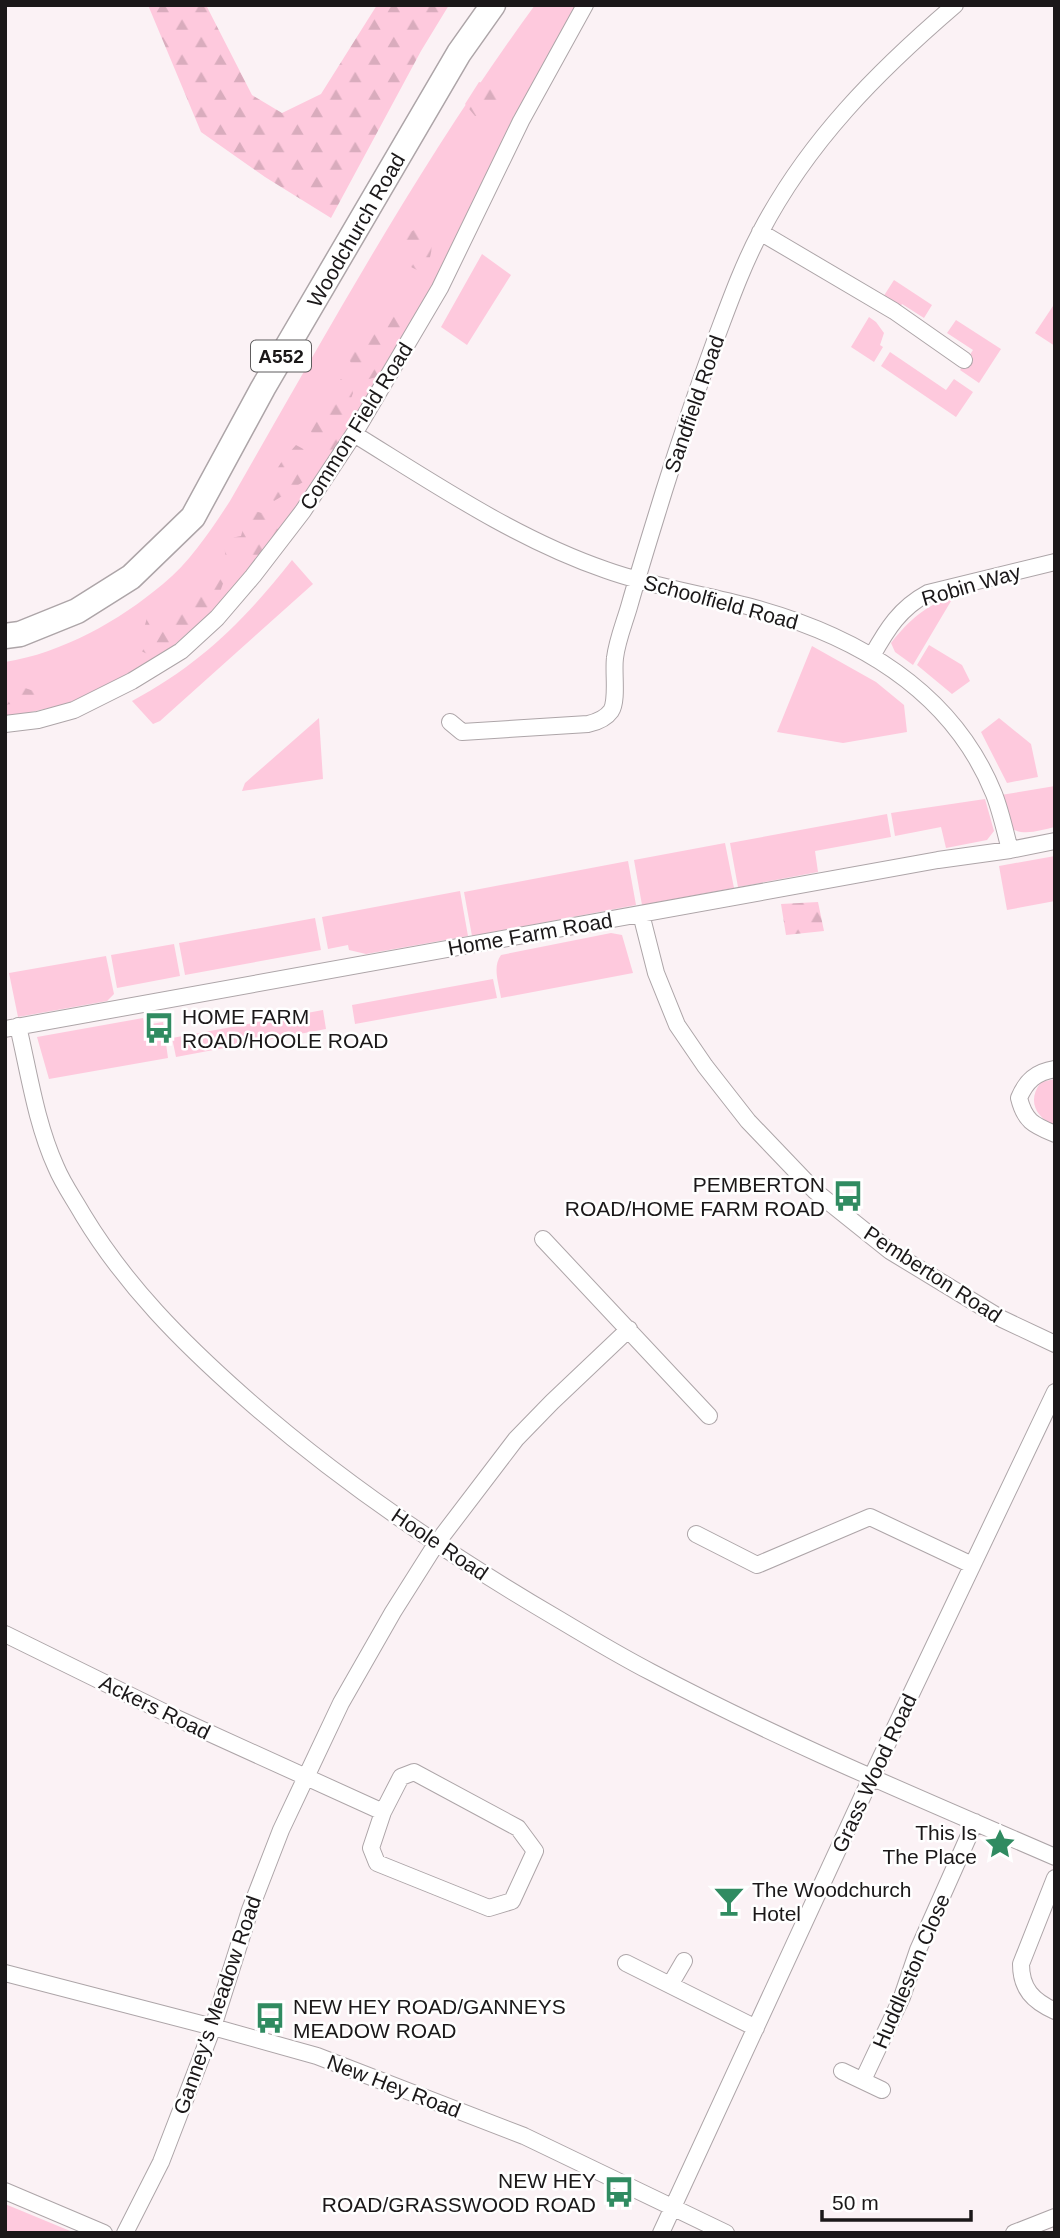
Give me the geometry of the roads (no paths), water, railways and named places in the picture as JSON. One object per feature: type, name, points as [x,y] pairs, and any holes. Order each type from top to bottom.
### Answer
[{"type":"main road","name":"Woodchurch Road","points":[[5,636],[20,634],[77,611],[131,578],[193,517],[262,388],[459,53],[493,5]]},
{"type":"street","name":"Common Field Road","points":[[5,724],[38,720],[74,710],[132,681],[181,651],[217,618],[287,533],[354,434],[440,288],[521,121],[585,5]]},
{"type":"street","name":"Sandfield Road","points":[[450,722],[462,732],[589,724],[598,722],[611,710],[615,700],[613,674],[616,653],[687,418],[735,288],[760,232],[814,148],[848,106],[888,65],[955,5]]},
{"type":"street","points":[[760,232],[894,312],[964,360]]},
{"type":"street","name":"Schoolfield Road","points":[[354,434],[503,524],[605,570],[786,617],[872,656],[908,680],[941,708],[959,731],[993,790],[1010,850]]},
{"type":"street","name":"Robin Way","points":[[872,656],[900,612],[928,593],[1055,562]]},
{"type":"street","name":"Home Farm Road","points":[[11,1028],[1055,841]]},
{"type":"street","name":"Pemberton Road","points":[[641,914],[656,973],[677,1024],[705,1066],[748,1121],[815,1191],[890,1251],[1002,1319],[1055,1344]]},
{"type":"street","name":"Hoole Road","points":[[11,1028],[56,1167],[96,1236],[162,1320],[294,1442],[436,1544],[648,1671],[871,1779],[1055,1857]]},
{"type":"street","points":[[1055,1069],[1033,1076],[1024,1085],[1019,1098],[1026,1117],[1033,1124],[1055,1134]]},
{"type":"street","points":[[544,1239],[709,1416]]},
{"type":"street","name":"Ganney's Meadow Road","points":[[125,2233],[161,2162],[213,2027],[250,1910],[281,1830],[341,1703],[436,1544],[516,1440],[629,1329]]},
{"type":"street","name":"Grass Wood Road","points":[[661,2233],[871,1779],[1055,1392]]},
{"type":"street","points":[[696,1534],[757,1565],[870,1517],[972,1565]]},
{"type":"street","name":"Ackers Road","points":[[5,1634],[174,1717],[307,1777]]},
{"type":"street","points":[[414,1772],[518,1828],[535,1851],[512,1901],[489,1908],[377,1863],[371,1849],[383,1812],[401,1777],[414,1772]]},
{"type":"street","points":[[307,1777],[383,1812]]},
{"type":"street","name":"Huddleston Close","points":[[863,2080],[902,1997],[918,1950],[975,1822]]},
{"type":"street","points":[[1055,1878],[1021,1964],[1021,1977],[1025,1989],[1033,1999],[1055,2011]]},
{"type":"street","points":[[670,1985],[684,1961]]},
{"type":"street","points":[[626,1963],[756,2028]]},
{"type":"street","name":"New Hey Road","points":[[5,1973],[317,2056],[524,2136],[726,2233]]},
{"type":"street","points":[[842,2071],[883,2090]]},
{"type":"street","points":[[5,2191],[104,2233]]},
{"type":"street","points":[[1014,2233],[1055,2217]]},
{"type":"place","name":"HOME FARM ROAD/HOOLE ROAD","points":[[159,1028]]},
{"type":"place","name":"PEMBERTON ROAD/HOME FARM ROAD","points":[[848,1196]]},
{"type":"place","name":"This Is The Place","points":[[1000,1844]]},
{"type":"place","name":"The Woodchurch Hotel","points":[[729,1901]]},
{"type":"place","name":"NEW HEY ROAD/GANNEYS MEADOW ROAD","points":[[270,2018]]},
{"type":"place","name":"NEW HEY ROAD/GRASSWOOD ROAD","points":[[619,2192]]}]
